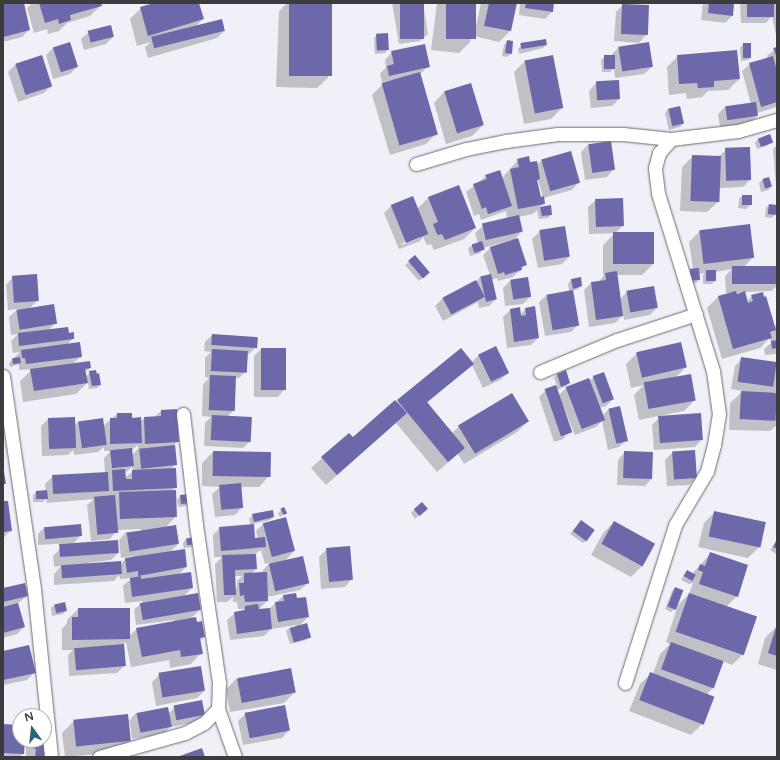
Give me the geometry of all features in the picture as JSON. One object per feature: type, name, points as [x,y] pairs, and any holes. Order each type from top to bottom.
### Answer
[{"type":"street","points":[[416,164],[480,146],[558,134],[623,134],[671,140],[738,131],[777,120]]},
{"type":"street","points":[[625,683],[676,525],[707,471],[714,445],[719,414],[713,371],[658,193],[655,168],[659,153],[671,140]]},
{"type":"street","points":[[540,372],[617,340],[696,314]]},
{"type":"street","points":[[3,376],[34,589],[51,757]]},
{"type":"street","points":[[183,414],[219,682],[218,709],[235,757]]},
{"type":"street","points":[[99,757],[185,733],[204,723],[218,709]]},
{"type":"building","points":[[3,3],[24,3],[30,30],[3,37]]},
{"type":"building","points":[[39,3],[101,3],[102,6],[70,15],[71,20],[59,24],[58,19],[45,23]]},
{"type":"building","points":[[154,3],[199,3],[204,19],[148,36],[140,7]]},
{"type":"building","points":[[289,3],[332,3],[332,76],[289,76]]},
{"type":"building","points":[[400,3],[424,3],[424,39],[400,39]]},
{"type":"building","points":[[446,3],[476,3],[476,39],[446,39]]},
{"type":"building","points":[[489,3],[517,3],[511,31],[484,26]]},
{"type":"building","points":[[526,3],[554,3],[553,12],[525,8]]},
{"type":"building","points":[[709,3],[734,3],[733,16],[708,13]]},
{"type":"building","points":[[747,3],[774,3],[774,17],[747,17]]},
{"type":"building","points":[[622,4],[649,5],[648,35],[621,34]]},
{"type":"building","points":[[222,19],[225,31],[154,48],[151,37]]},
{"type":"building","points":[[111,25],[114,37],[91,42],[88,31]]},
{"type":"building","points":[[388,33],[389,50],[377,51],[376,34]]},
{"type":"building","points":[[546,39],[547,45],[521,49],[520,43]]},
{"type":"building","points":[[507,40],[513,41],[512,54],[505,53]]},
{"type":"building","points":[[70,42],[78,67],[61,72],[53,48]]},
{"type":"building","points":[[649,42],[653,67],[622,72],[618,47]]},
{"type":"building","points":[[743,43],[751,43],[751,58],[743,58]]},
{"type":"building","points":[[425,44],[430,67],[389,76],[387,66],[394,64],[391,51]]},
{"type":"building","points":[[777,47],[777,58],[773,48]]},
{"type":"building","points":[[737,50],[740,79],[714,81],[714,87],[698,88],[697,83],[679,84],[677,55]]},
{"type":"building","points":[[42,55],[52,86],[26,95],[15,64]]},
{"type":"building","points":[[553,55],[563,108],[535,114],[525,61]]},
{"type":"building","points":[[604,55],[615,55],[615,69],[604,69]]},
{"type":"building","points":[[773,56],[777,71],[777,102],[761,107],[749,63]]},
{"type":"building","points":[[420,72],[438,134],[399,146],[382,83]]},
{"type":"building","points":[[619,80],[620,99],[597,100],[596,81]]},
{"type":"building","points":[[471,83],[484,125],[457,133],[444,91]]},
{"type":"building","points":[[756,102],[758,116],[727,120],[725,106]]},
{"type":"building","points":[[680,106],[684,124],[672,126],[668,109]]},
{"type":"building","points":[[770,134],[773,142],[761,147],[758,139]]},
{"type":"building","points":[[611,141],[615,170],[592,173],[588,144]]},
{"type":"building","points":[[750,147],[751,180],[726,181],[725,148]]},
{"type":"building","points":[[571,151],[580,183],[550,191],[541,160]]},
{"type":"building","points":[[692,155],[721,156],[719,202],[690,201]]},
{"type":"building","points":[[529,156],[530,162],[537,161],[540,179],[537,180],[541,197],[544,196],[545,204],[518,209],[510,169],[519,167],[517,159]]},
{"type":"building","points":[[500,170],[512,206],[488,214],[486,207],[482,209],[473,184],[487,179],[485,175]]},
{"type":"building","points":[[769,177],[772,187],[765,189],[762,179]]},
{"type":"building","points":[[459,185],[476,228],[445,240],[442,234],[438,235],[436,232],[433,224],[438,222],[428,197]]},
{"type":"building","points":[[742,195],[752,195],[752,205],[742,205]]},
{"type":"building","points":[[413,196],[428,234],[406,243],[391,205]]},
{"type":"building","points":[[623,198],[624,226],[596,227],[595,199]]},
{"type":"building","points":[[769,204],[777,205],[776,215],[768,214]]},
{"type":"building","points":[[551,205],[552,215],[542,216],[540,207]]},
{"type":"building","points":[[519,215],[523,232],[486,240],[482,224]]},
{"type":"building","points":[[750,224],[754,258],[704,264],[699,230]]},
{"type":"building","points":[[565,226],[570,257],[544,261],[539,230]]},
{"type":"building","points":[[613,232],[654,232],[654,264],[613,264]]},
{"type":"building","points":[[518,238],[527,265],[521,267],[522,270],[505,275],[504,272],[498,274],[490,247]]},
{"type":"building","points":[[482,241],[485,250],[474,253],[472,244]]},
{"type":"building","points":[[415,255],[430,273],[423,278],[408,261]]},
{"type":"building","points":[[732,266],[777,266],[777,284],[732,284]]},
{"type":"building","points":[[699,268],[700,280],[691,281],[690,269]]},
{"type":"building","points":[[706,270],[716,270],[716,281],[706,281]]},
{"type":"building","points":[[617,271],[623,316],[596,320],[591,282],[606,280],[605,273]]},
{"type":"building","points":[[37,274],[39,301],[14,303],[12,276]]},
{"type":"building","points":[[491,274],[497,299],[486,302],[480,276]]},
{"type":"building","points":[[528,277],[531,297],[513,300],[510,280]]},
{"type":"building","points":[[581,277],[582,286],[573,289],[571,279]]},
{"type":"building","points":[[476,280],[485,297],[451,315],[442,298]]},
{"type":"building","points":[[654,286],[658,308],[630,313],[626,291]]},
{"type":"building","points":[[573,290],[579,325],[553,330],[546,295]]},
{"type":"building","points":[[736,291],[737,294],[745,291],[748,303],[753,301],[751,295],[763,292],[764,297],[766,296],[776,330],[770,332],[772,338],[733,349],[718,296]]},
{"type":"building","points":[[54,304],[57,324],[20,330],[16,310]]},
{"type":"building","points":[[535,306],[539,338],[514,342],[510,309],[520,307],[521,316],[526,315],[525,308]]},
{"type":"building","points":[[68,327],[69,333],[74,332],[74,339],[19,346],[18,333]]},
{"type":"building","points":[[212,334],[258,337],[257,348],[211,345]]},
{"type":"building","points":[[777,340],[777,348],[772,349],[771,341]]},
{"type":"building","points":[[80,342],[82,357],[26,364],[25,358],[22,358],[21,350]]},
{"type":"building","points":[[681,342],[687,367],[642,378],[636,352]]},
{"type":"building","points":[[496,346],[509,373],[491,382],[478,355]]},
{"type":"building","points":[[261,348],[286,348],[286,390],[261,390]]},
{"type":"building","points":[[461,348],[474,364],[427,402],[465,448],[448,462],[397,400]]},
{"type":"building","points":[[212,349],[248,351],[247,373],[211,371]]},
{"type":"building","points":[[20,357],[21,363],[13,364],[12,358]]},
{"type":"building","points":[[741,357],[777,362],[773,387],[738,382]]},
{"type":"building","points":[[90,361],[91,368],[85,369],[88,383],[34,391],[30,369]]},
{"type":"building","points":[[96,370],[97,374],[99,373],[101,385],[92,386],[89,371]]},
{"type":"building","points":[[566,370],[570,383],[561,387],[557,374]]},
{"type":"building","points":[[604,372],[614,399],[603,403],[593,376]]},
{"type":"building","points":[[691,374],[696,401],[648,409],[644,382]]},
{"type":"building","points":[[210,375],[236,376],[235,411],[209,410]]},
{"type":"building","points":[[589,378],[605,420],[582,429],[566,387]]},
{"type":"building","points":[[556,385],[572,432],[561,436],[545,389]]},
{"type":"building","points":[[741,391],[777,393],[775,421],[740,419]]},
{"type":"building","points":[[512,393],[529,421],[475,454],[458,425]]},
{"type":"building","points":[[395,400],[407,413],[337,475],[321,457],[349,433],[353,437]]},
{"type":"building","points":[[620,406],[628,441],[616,444],[608,409]]},
{"type":"building","points":[[177,409],[179,442],[145,444],[144,417],[161,416],[161,410]]},
{"type":"building","points":[[117,413],[132,413],[132,418],[141,417],[142,443],[110,444],[110,418],[117,418]]},
{"type":"building","points":[[701,413],[703,440],[660,443],[658,416]]},
{"type":"building","points":[[212,415],[252,417],[251,442],[211,440]]},
{"type":"building","points":[[75,417],[76,448],[49,449],[48,418]]},
{"type":"building","points":[[103,418],[107,445],[82,448],[78,421]]},
{"type":"building","points":[[175,445],[177,465],[141,469],[139,449]]},
{"type":"building","points":[[132,448],[134,466],[112,468],[110,450]]},
{"type":"building","points":[[695,450],[697,478],[674,480],[672,452]]},
{"type":"building","points":[[213,451],[271,452],[271,477],[213,476]]},
{"type":"building","points":[[624,451],[653,452],[652,479],[623,478]]},
{"type":"building","points":[[3,465],[6,484],[3,484]]},
{"type":"building","points":[[176,468],[177,488],[113,491],[112,470],[125,469],[126,479],[132,479],[132,470]]},
{"type":"building","points":[[108,472],[109,491],[53,494],[52,475]]},
{"type":"building","points":[[241,483],[243,508],[221,510],[219,485]]},
{"type":"building","points":[[47,490],[48,499],[36,499],[36,491]]},
{"type":"building","points":[[176,490],[177,517],[120,519],[119,492]]},
{"type":"building","points":[[189,494],[190,503],[181,504],[180,495]]},
{"type":"building","points":[[115,495],[118,533],[97,535],[94,497]]},
{"type":"building","points":[[3,501],[8,501],[12,531],[3,532]]},
{"type":"building","points":[[422,502],[428,509],[420,516],[414,509]]},
{"type":"building","points":[[284,507],[287,513],[284,515],[280,509]]},
{"type":"building","points":[[273,510],[274,517],[254,522],[252,514]]},
{"type":"building","points":[[714,511],[766,522],[760,547],[709,536]]},
{"type":"building","points":[[286,517],[295,551],[272,557],[263,523]]},
{"type":"building","points":[[581,520],[595,530],[587,541],[573,531]]},
{"type":"building","points":[[614,521],[655,544],[643,567],[601,544]]},
{"type":"building","points":[[81,524],[82,536],[45,539],[44,527]]},
{"type":"building","points":[[254,524],[255,538],[265,537],[266,547],[221,551],[219,527]]},
{"type":"building","points":[[176,525],[179,544],[130,552],[127,533]]},
{"type":"building","points":[[196,537],[197,544],[187,545],[186,538]]},
{"type":"building","points":[[777,539],[777,549],[773,547]]},
{"type":"building","points":[[118,540],[119,553],[60,557],[59,544]]},
{"type":"building","points":[[350,546],[353,580],[329,582],[326,548]]},
{"type":"building","points":[[185,549],[187,567],[138,576],[138,571],[127,573],[125,558]]},
{"type":"building","points":[[710,552],[748,565],[738,597],[699,584],[703,572],[698,570],[700,564],[705,566]]},
{"type":"building","points":[[256,554],[257,569],[235,570],[236,595],[224,595],[222,555]]},
{"type":"building","points":[[303,556],[309,583],[275,591],[269,564]]},
{"type":"building","points":[[121,561],[122,574],[62,578],[61,565]]},
{"type":"building","points":[[687,570],[696,575],[692,581],[684,576]]},
{"type":"building","points":[[191,572],[193,588],[132,597],[130,578],[141,576],[141,579]]},
{"type":"building","points":[[267,572],[268,601],[245,602],[244,595],[240,596],[239,583],[244,583],[244,573]]},
{"type":"building","points":[[25,583],[28,596],[3,602],[3,588]]},
{"type":"building","points":[[675,587],[683,590],[676,610],[667,607]]},
{"type":"building","points":[[198,593],[201,610],[143,620],[140,603]]},
{"type":"building","points":[[296,593],[297,598],[306,597],[309,617],[278,622],[275,602],[284,601],[283,595]]},
{"type":"building","points":[[689,593],[757,616],[744,655],[676,632]]},
{"type":"building","points":[[65,602],[67,611],[56,613],[54,604]]},
{"type":"building","points":[[18,603],[25,627],[3,633],[3,607]]},
{"type":"building","points":[[258,604],[259,609],[270,608],[272,629],[237,634],[234,612],[245,610],[245,606]]},
{"type":"building","points":[[78,608],[130,608],[130,639],[72,640],[72,617],[78,617]]},
{"type":"building","points":[[196,617],[197,622],[202,621],[205,637],[200,638],[203,654],[181,657],[180,650],[142,657],[136,628]]},
{"type":"building","points":[[307,623],[311,637],[294,642],[290,628]]},
{"type":"building","points":[[777,624],[777,656],[768,653]]},
{"type":"building","points":[[671,642],[724,661],[714,688],[661,669]]},
{"type":"building","points":[[124,644],[126,666],[76,670],[74,648]]},
{"type":"building","points":[[29,645],[36,673],[3,680],[3,651]]},
{"type":"building","points":[[201,666],[205,691],[162,697],[159,673]]},
{"type":"building","points":[[291,668],[296,693],[242,703],[237,678]]},
{"type":"building","points":[[650,672],[714,697],[704,725],[639,700]]},
{"type":"building","points":[[202,700],[205,715],[176,720],[174,706]]},
{"type":"building","points":[[285,705],[290,731],[250,738],[245,713]]},
{"type":"building","points":[[168,707],[172,727],[140,733],[137,713]]},
{"type":"building","points":[[128,714],[131,741],[76,747],[73,720]]},
{"type":"building","points":[[3,724],[12,725],[12,748],[24,748],[24,754],[3,753]]},
{"type":"building","points":[[32,748],[45,748],[45,757],[35,757],[36,749]]},
{"type":"building","points":[[202,748],[205,757],[177,757]]}]
